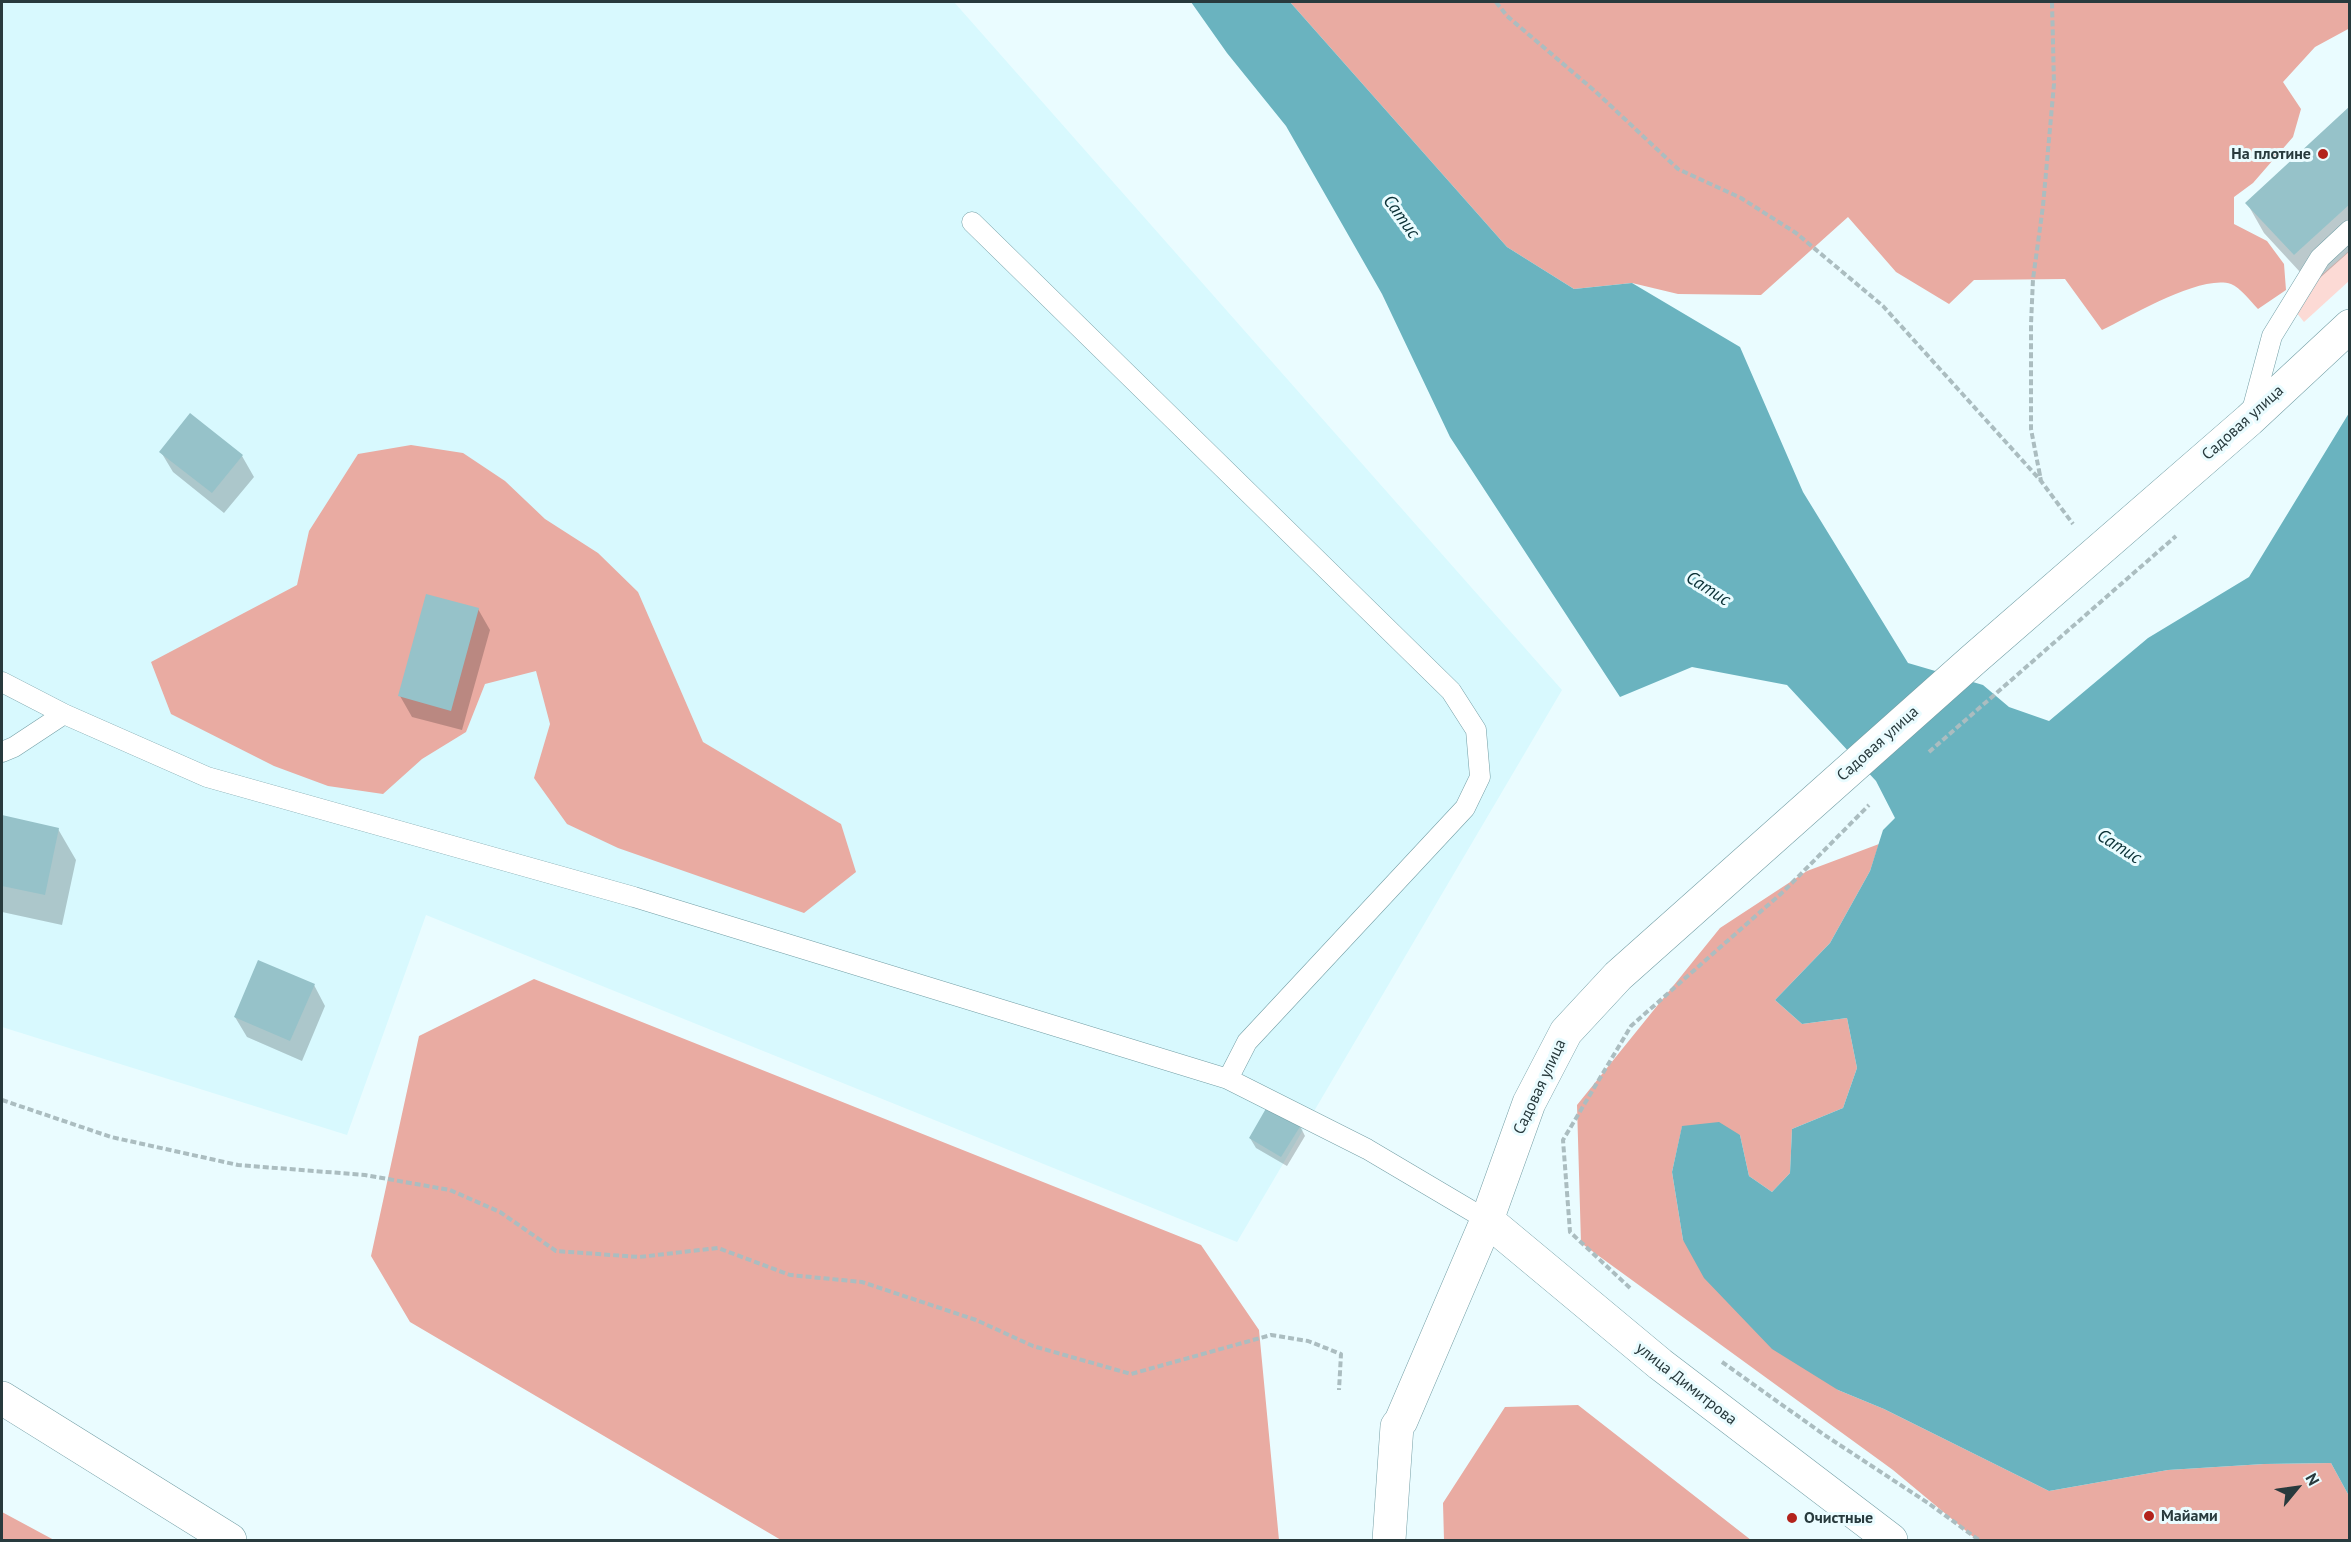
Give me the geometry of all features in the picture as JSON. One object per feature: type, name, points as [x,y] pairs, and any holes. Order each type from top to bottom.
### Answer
[{"type":"street","name":"Садовая улица","points":[[1389,1540],[1397,1425],[1401,1421],[1487,1220],[1529,1103],[1566,1032],[1618,976],[1974,658],[2249,420],[2349,326]]},
{"type":"street","name":"улица Димитрова","points":[[1487,1220],[1659,1364],[1891,1540]]},
{"type":"street","points":[[2,1398],[230,1540]]},
{"type":"lane","points":[[972,222],[1451,691],[1476,730],[1480,777],[1465,808],[1246,1042],[1228,1079]]},
{"type":"lane","points":[[2249,420],[2272,336],[2320,258],[2349,230]]},
{"type":"lane","points":[[2,682],[64,714],[207,777],[634,897],[1228,1079],[1367,1149],[1487,1220]]},
{"type":"lane","points":[[2,752],[14,747],[64,714]]},
{"type":"path","points":[[1496,2],[1507,16],[1596,92],[1678,169],[1741,198],[1796,233],[1883,306],[2041,481],[2095,553]]},
{"type":"path","points":[[2041,481],[2031,429],[2031,324],[2033,279],[2043,206],[2054,84],[2052,2]]},
{"type":"path","points":[[2039,470],[2041,481]]},
{"type":"path","points":[[1922,757],[2001,690]]},
{"type":"path","points":[[1636,1294],[1570,1232],[1563,1140],[1630,1026],[1784,891],[1871,803]]},
{"type":"path","points":[[2,1100],[111,1137],[238,1165],[365,1175],[450,1190],[500,1212],[555,1251],[639,1257],[718,1248],[790,1275],[862,1282],[976,1320],[1033,1346],[1131,1374],[1271,1335],[1308,1341],[1341,1354],[1339,1390]]},
{"type":"path","points":[[1720,1360],[1823,1434],[1928,1503],[1979,1540]]},
{"type":"shaded area","points":[[2,2],[954,2],[1562,690],[1237,1242],[426,915],[347,1135],[2,1027]]},
{"type":"shaded area","points":[[1290,2],[2349,2],[2350,28],[2315,47],[2283,82],[2301,109],[2293,137],[2253,183],[2234,197],[2234,224],[2267,241],[2284,264],[2286,290],[2258,309],[2242,291],[2231,284],[2202,285],[2166,298],[2102,330],[2065,279],[1974,280],[1949,304],[1896,272],[1848,217],[1761,295],[1678,294],[1632,283],[1574,289],[1507,247]]},
{"type":"shaded area","points":[[2349,251],[2349,281],[2304,322],[2296,312],[2317,279]]},
{"type":"shaded area","points":[[411,445],[463,453],[505,481],[545,519],[598,553],[638,592],[703,742],[841,824],[856,872],[804,913],[618,848],[567,824],[534,778],[550,724],[536,671],[485,684],[466,732],[422,759],[383,794],[328,786],[274,766],[171,714],[151,662],[297,585],[309,531],[358,454]]},
{"type":"shaded area","points":[[1879,844],[1870,871],[1830,943],[1775,1000],[1802,1024],[1847,1018],[1857,1068],[1843,1108],[1792,1129],[1790,1173],[1772,1192],[1749,1176],[1740,1135],[1682,1127],[1672,1172],[1683,1240],[1838,1390],[1884,1409],[2049,1491],[2168,1470],[2264,1464],[2331,1463],[2349,1496],[2349,1540],[1977,1540],[1893,1470],[1581,1243],[1577,1105],[1720,928],[1807,871]]},
{"type":"shaded area","points":[[534,979],[1201,1245],[1259,1330],[1279,1540],[781,1540],[410,1322],[371,1256],[419,1036]]},
{"type":"shaded area","points":[[1578,1405],[1751,1540],[1444,1540],[1443,1503],[1505,1407]]},
{"type":"shaded area","points":[[2,1512],[54,1540],[2,1540]]},
{"type":"water","name":"Сатис","points":[[1191,2],[1290,2],[1507,247],[1574,289],[1632,283],[1740,347],[1803,492],[1908,663],[1983,685],[2009,707],[2049,721],[2148,638],[2249,577],[2349,413],[2349,1496],[2331,1463],[2264,1464],[2168,1470],[2049,1491],[1884,1409],[1838,1390],[1772,1349],[1704,1278],[1683,1240],[1672,1172],[1682,1126],[1719,1122],[1740,1135],[1749,1176],[1772,1192],[1790,1173],[1792,1129],[1843,1108],[1857,1068],[1847,1018],[1802,1024],[1775,1000],[1830,943],[1870,871],[1883,830],[1895,818],[1876,781],[1787,685],[1692,667],[1620,697],[1450,437],[1382,294],[1286,126],[1227,53]]},
{"type":"building","name":"На плотине","points":[[2350,106],[2350,204],[2294,255],[2245,203]]},
{"type":"building","points":[[190,413],[243,455],[212,493],[159,452]]},
{"type":"building","points":[[426,594],[479,608],[451,711],[398,696]]},
{"type":"building","points":[[2,815],[59,828],[45,895],[2,886]]},
{"type":"building","points":[[258,960],[315,984],[290,1041],[234,1017]]},
{"type":"building","points":[[1268,1105],[1301,1125],[1281,1157],[1249,1138]]},
{"type":"place","name":"На плотине","points":[[2323,154]]},
{"type":"place","name":"Майами","points":[[2149,1516]]},
{"type":"place","name":"Очистные","points":[[1792,1518]]}]
